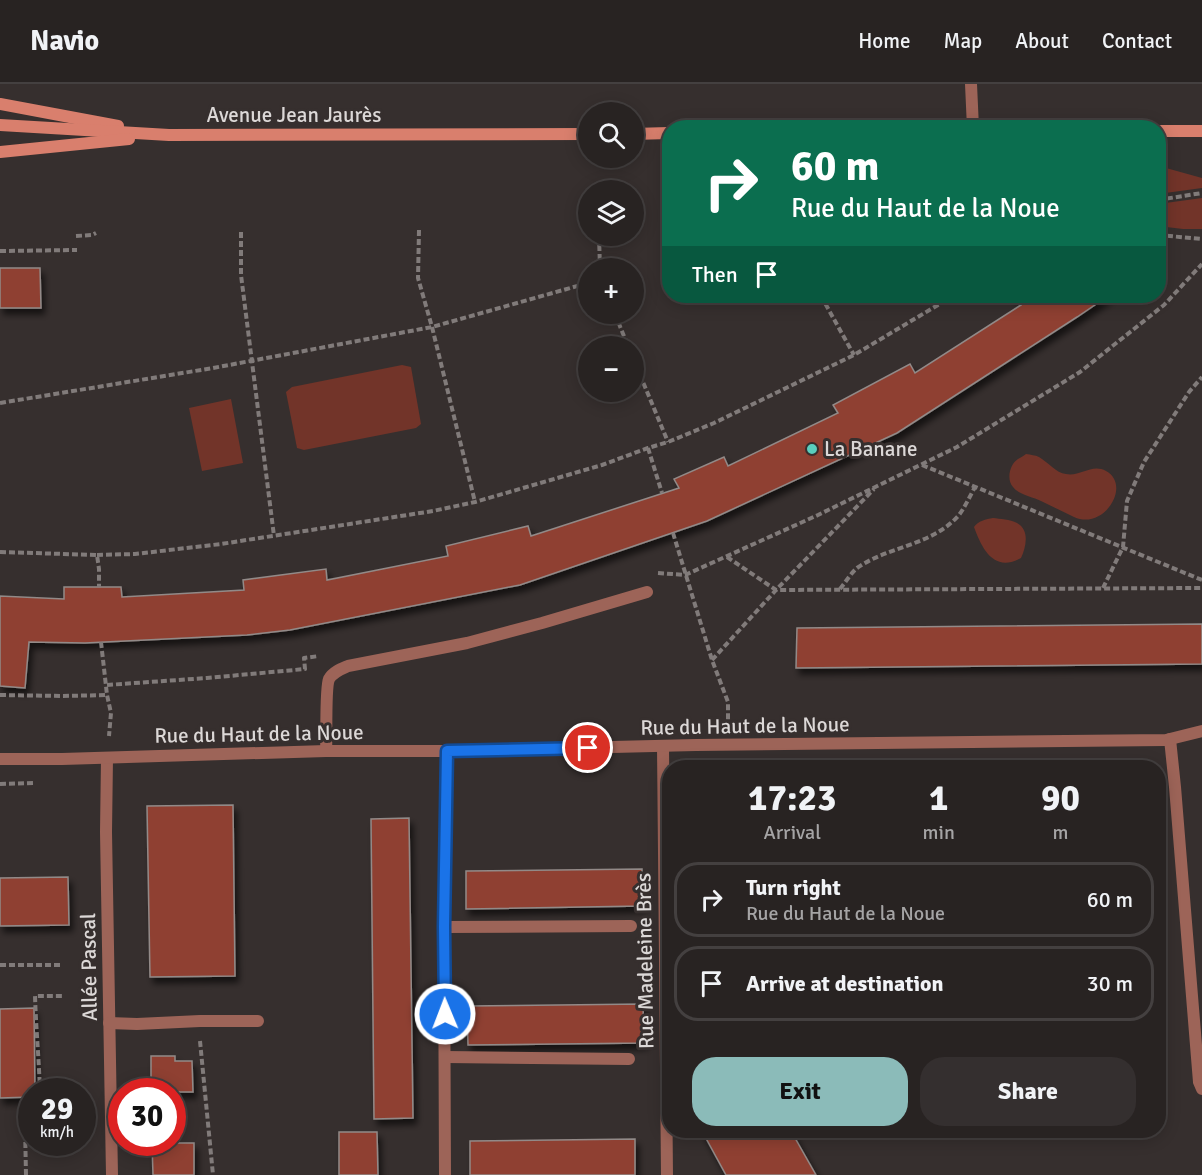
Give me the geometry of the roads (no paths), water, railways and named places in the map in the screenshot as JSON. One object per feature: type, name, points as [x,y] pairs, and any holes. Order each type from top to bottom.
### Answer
[{"type":"main road","points":[[0,104],[169,135]]},
{"type":"main road","name":"Avenue Jean Jaurès","points":[[0,125],[169,135],[578,134]]},
{"type":"main road","points":[[1166,131],[1202,131]]},
{"type":"main road","points":[[644,134],[662,134]]},
{"type":"main road","points":[[0,152],[169,135]]},
{"type":"street","points":[[971,84],[973,120]]},
{"type":"street","points":[[326,751],[327,690],[329,679],[336,671],[348,666],[467,643],[647,592]]},
{"type":"street","name":"Rue du Haut de la Noue","points":[[0,759],[326,751],[1170,739],[1202,731]]},
{"type":"street","points":[[1170,739],[1199,1082],[1202,1089]]},
{"type":"street","name":"Rue Madeleine Brès","points":[[663,746],[663,760]]},
{"type":"street","points":[[445,1175],[444,927],[447,751]]},
{"type":"street","name":"Allée Pascal","points":[[107,758],[106,832],[112,1175]]},
{"type":"street","points":[[444,927],[631,926]]},
{"type":"street","points":[[110,1023],[258,1021]]},
{"type":"street","points":[[446,1057],[629,1059]]},
{"type":"street","name":"Rue Madeleine Brès","points":[[666,1138],[666,1175]]},
{"type":"place","name":"La Banane","points":[[812,449]]}]
